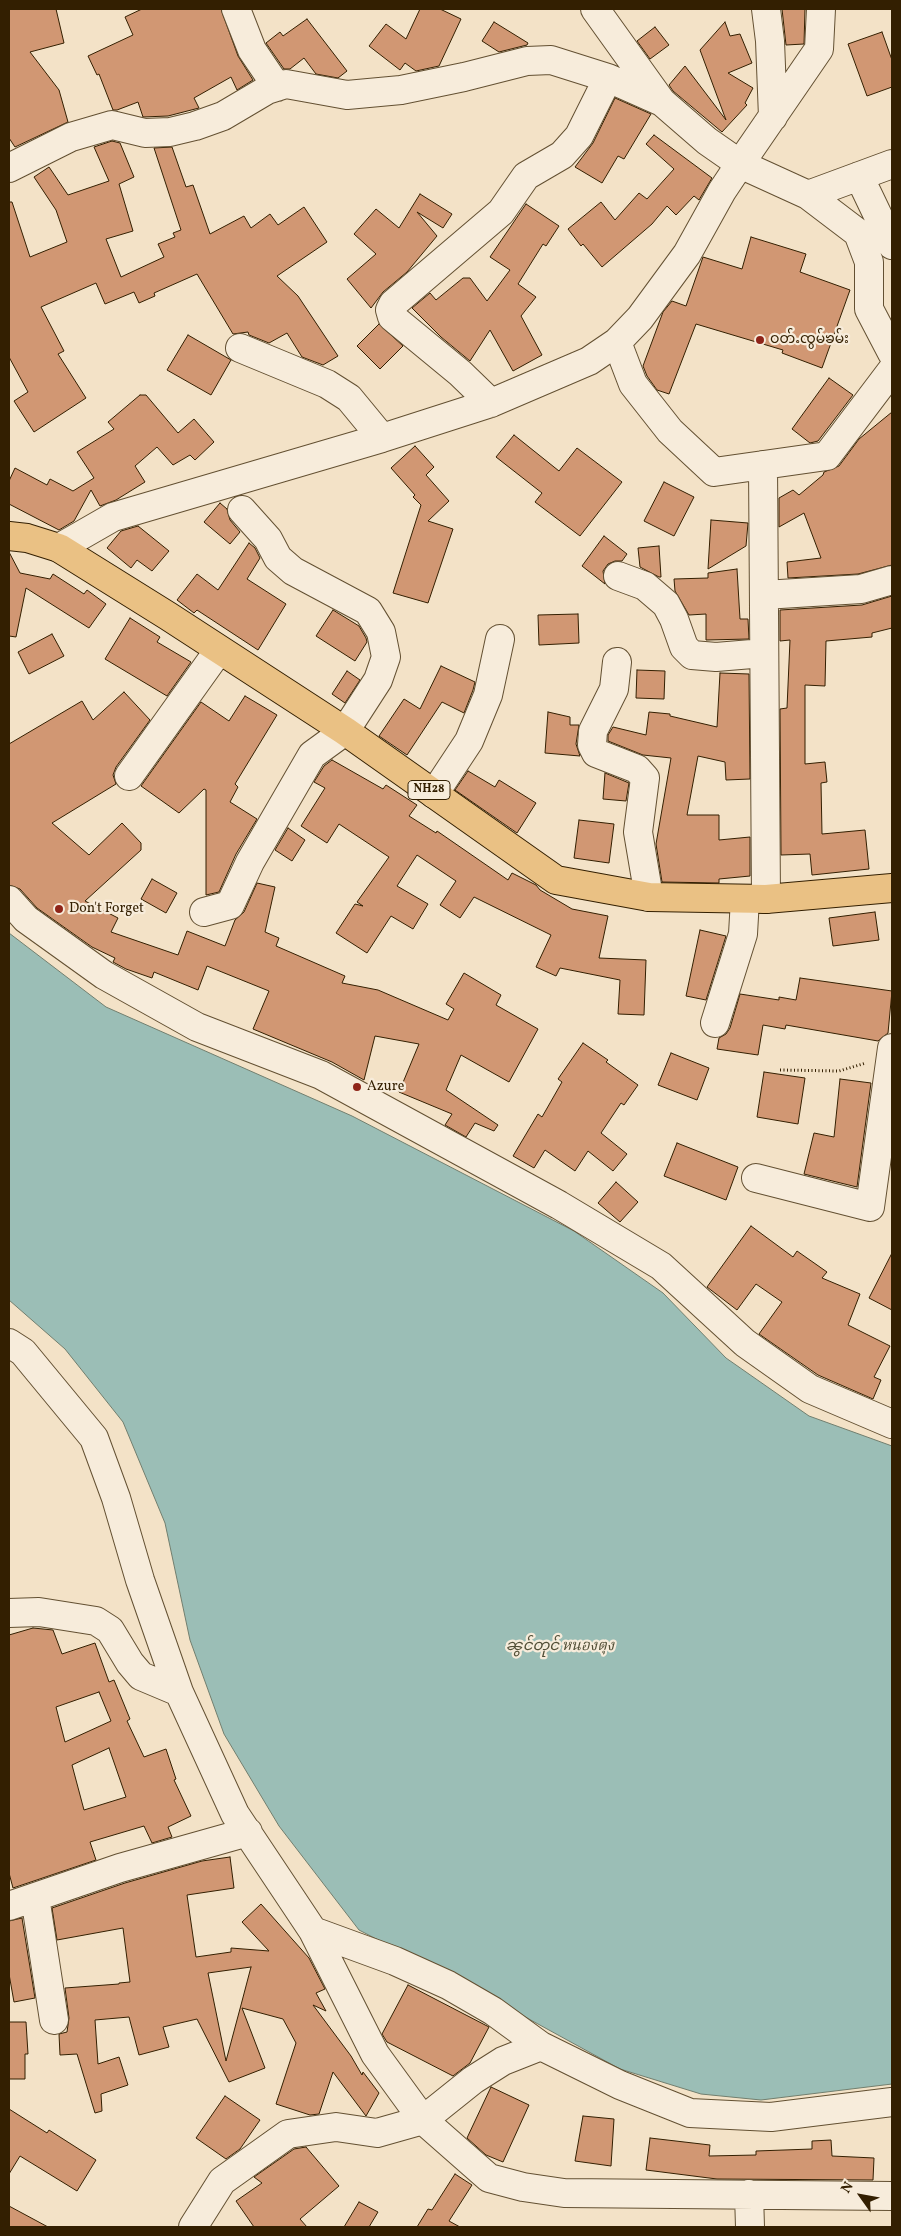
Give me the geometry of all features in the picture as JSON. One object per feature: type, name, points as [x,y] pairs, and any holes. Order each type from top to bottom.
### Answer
[{"type":"highway","name":"NH28","points":[[9,536],[27,538],[59,548],[346,732],[556,880],[649,897],[756,899],[892,888]]},
{"type":"street","points":[[236,9],[252,50],[277,87]]},
{"type":"street","points":[[595,9],[662,102],[707,141],[740,164],[808,195],[858,233],[869,262],[869,309],[892,353]]},
{"type":"street","points":[[766,9],[770,41],[773,117]]},
{"type":"street","points":[[59,548],[113,517],[382,438],[491,403],[589,361],[617,342],[640,318],[687,254],[722,191],[819,50],[821,9]]},
{"type":"street","points":[[9,168],[71,137],[112,125],[145,134],[170,132],[195,126],[223,116],[267,90],[286,84],[347,96],[401,90],[527,61],[551,60],[608,78],[662,102]]},
{"type":"street","points":[[491,403],[460,373],[392,317],[390,310],[393,304],[501,212],[526,176],[562,155],[578,136],[608,78]]},
{"type":"street","points":[[808,195],[892,164]]},
{"type":"street","points":[[859,176],[892,245]]},
{"type":"street","points":[[617,342],[633,384],[670,431],[714,472],[827,456],[892,370]]},
{"type":"street","points":[[240,348],[327,384],[349,398],[382,438]]},
{"type":"street","points":[[715,1023],[756,899],[764,653],[763,465]]},
{"type":"street","points":[[204,912],[230,905],[250,862],[312,755],[346,732],[378,680],[386,657],[381,632],[368,611],[348,598],[293,571],[278,558],[268,539],[242,510]]},
{"type":"street","points":[[618,576],[645,586],[666,604],[674,619],[684,647],[692,655],[716,657],[764,653]]},
{"type":"street","points":[[764,595],[861,589],[892,580]]},
{"type":"street","points":[[434,794],[469,741],[488,695],[500,639]]},
{"type":"street","points":[[129,776],[219,650]]},
{"type":"street","points":[[617,662],[614,689],[593,731],[592,745],[596,753],[638,769],[645,778],[638,832],[649,897]]},
{"type":"street","points":[[9,900],[26,919],[104,975],[197,1027],[321,1075],[559,1205],[661,1266],[745,1342],[810,1389],[892,1424]]},
{"type":"street","points":[[756,1178],[870,1207],[892,1052]]},
{"type":"street","points":[[9,1343],[23,1352],[94,1438],[116,1498],[140,1580],[179,1692],[235,1814],[312,1931],[375,2054],[423,2120],[489,2178],[523,2187],[564,2193],[892,2196]]},
{"type":"street","points":[[9,1613],[39,1612],[96,1621],[110,1630],[130,1663],[141,1676],[179,1692]]},
{"type":"street","points":[[9,1906],[120,1868],[248,1832]]},
{"type":"street","points":[[35,1897],[54,2020]]},
{"type":"street","points":[[312,1931],[395,1961],[448,1985],[493,2011],[541,2046],[620,2085],[690,2113],[771,2117],[892,2102]]},
{"type":"street","points":[[193,2227],[222,2181],[288,2134],[336,2127],[377,2133],[423,2120],[473,2080],[504,2061],[541,2046]]},
{"type":"street","points":[[749,2194],[750,2227]]},
{"type":"path","points":[[780,1070],[839,1071],[892,1052]]},
{"type":"water","name":"ၼွင်တုင် หนองตุง","points":[[9,933],[106,1007],[352,1116],[574,1231],[663,1293],[726,1358],[809,1416],[892,1446],[892,2084],[761,2100],[701,2094],[620,2069],[487,1996],[359,1930],[279,1826],[224,1734],[190,1640],[165,1523],[123,1422],[65,1349],[9,1300]]},
{"type":"building","points":[[9,9],[56,9],[64,43],[30,52],[59,90],[68,122],[15,147],[9,138]]},
{"type":"building","points":[[142,9],[221,9],[238,56],[253,80],[237,90],[231,77],[194,98],[199,108],[168,116],[143,117],[138,102],[113,110],[99,74],[97,75],[88,56],[133,35],[125,17]]},
{"type":"building","points":[[420,9],[440,9],[461,19],[439,66],[416,71],[405,63],[400,70],[369,46],[386,24],[406,39]]},
{"type":"building","points":[[782,9],[805,9],[804,44],[786,45]]},
{"type":"building","points":[[307,19],[347,71],[338,78],[316,74],[304,58],[290,69],[284,69],[266,43],[280,32],[283,36]]},
{"type":"building","points":[[494,22],[528,43],[527,45],[499,52],[482,41]]},
{"type":"building","points":[[725,22],[730,36],[740,34],[752,63],[728,73],[753,88],[745,103],[747,105],[722,132],[673,91],[669,85],[685,66],[726,120],[700,50]]},
{"type":"building","points":[[655,27],[669,45],[650,59],[637,41]]},
{"type":"building","points":[[882,32],[892,60],[892,87],[867,96],[848,44]]},
{"type":"building","points":[[615,98],[651,114],[624,159],[618,156],[602,183],[575,167],[593,143]]},
{"type":"building","points":[[654,135],[712,178],[699,200],[694,196],[676,215],[667,206],[652,224],[602,267],[583,244],[581,246],[568,229],[601,202],[615,220],[639,193],[647,199],[674,169],[646,144]]},
{"type":"building","points":[[112,141],[120,143],[134,177],[119,184],[133,231],[106,239],[121,277],[164,257],[158,244],[175,237],[173,233],[181,230],[154,148],[172,147],[186,187],[193,185],[210,234],[244,216],[251,228],[270,214],[278,225],[304,207],[327,242],[277,276],[298,296],[338,356],[323,365],[302,357],[287,333],[269,343],[249,335],[248,332],[233,334],[197,274],[154,293],[155,296],[139,303],[134,292],[105,304],[96,283],[41,307],[64,351],[58,354],[86,398],[34,432],[14,401],[28,392],[9,357],[9,202],[12,202],[30,257],[67,242],[56,210],[34,177],[49,167],[68,195],[109,181],[94,147]]},
{"type":"building","points":[[420,194],[452,214],[443,228],[417,212],[437,236],[407,272],[383,292],[371,308],[347,279],[376,254],[354,234],[376,209],[399,228]]},
{"type":"building","points":[[526,204],[559,226],[546,246],[543,244],[518,284],[536,297],[521,316],[542,355],[513,371],[490,330],[470,361],[441,337],[412,308],[430,293],[436,300],[463,278],[470,278],[487,301],[510,270],[490,257]]},
{"type":"building","points":[[751,237],[806,254],[800,272],[850,290],[822,368],[782,353],[783,350],[696,324],[669,394],[657,390],[647,376],[643,366],[663,312],[672,301],[686,306],[703,257],[742,269]]},
{"type":"building","points":[[379,324],[403,346],[380,369],[357,346]]},
{"type":"building","points":[[188,335],[231,360],[211,395],[167,370]]},
{"type":"building","points":[[829,378],[853,395],[818,441],[810,443],[792,429]]},
{"type":"building","points":[[140,395],[146,395],[178,433],[194,419],[214,442],[195,460],[190,455],[173,465],[157,447],[135,466],[145,482],[116,500],[100,506],[91,490],[74,521],[59,530],[9,504],[9,481],[15,468],[47,485],[50,479],[73,491],[94,478],[77,452],[114,429],[108,422]]},
{"type":"building","points":[[892,412],[892,565],[858,574],[788,578],[787,562],[821,558],[804,513],[779,527],[779,498],[793,490],[799,495],[823,475],[824,472],[839,466],[859,439]]},
{"type":"building","points":[[514,435],[559,471],[577,448],[622,482],[580,536],[535,502],[542,493],[496,457]]},
{"type":"building","points":[[415,446],[434,467],[426,475],[449,501],[428,521],[453,529],[428,603],[393,593],[421,505],[413,497],[415,495],[391,468]]},
{"type":"building","points":[[664,482],[694,497],[674,536],[644,521]]},
{"type":"building","points":[[220,503],[227,509],[230,520],[240,532],[230,544],[204,522]]},
{"type":"building","points":[[711,520],[748,523],[746,546],[708,569]]},
{"type":"building","points":[[138,526],[169,551],[152,571],[137,560],[131,568],[107,548],[121,531]]},
{"type":"building","points":[[604,536],[627,554],[622,561],[608,564],[603,571],[605,584],[582,566]]},
{"type":"building","points":[[249,543],[255,548],[260,558],[247,579],[286,604],[258,650],[197,610],[194,613],[177,600],[197,574],[218,590]]},
{"type":"building","points":[[659,546],[661,577],[640,567],[638,548]]},
{"type":"building","points":[[9,552],[20,573],[50,579],[53,574],[84,594],[87,590],[106,604],[89,628],[26,588],[16,637],[9,636]]},
{"type":"building","points":[[737,569],[740,619],[748,619],[749,639],[706,640],[706,614],[689,615],[675,591],[674,579],[708,578],[708,573]]},
{"type":"building","points":[[892,596],[892,628],[872,633],[872,637],[826,641],[825,686],[805,685],[805,764],[825,762],[827,782],[821,783],[822,834],[865,830],[869,869],[812,875],[810,854],[781,855],[780,709],[787,708],[790,640],[780,641],[780,610],[862,605]]},
{"type":"building","points":[[333,610],[359,626],[366,638],[367,642],[355,661],[316,636]]},
{"type":"building","points":[[578,614],[579,643],[539,645],[538,615]]},
{"type":"building","points":[[130,618],[160,637],[157,642],[191,662],[167,696],[105,659]]},
{"type":"building","points":[[52,634],[64,656],[29,674],[18,652]]},
{"type":"building","points":[[441,666],[475,682],[473,690],[464,713],[442,702],[407,755],[379,736],[404,699],[420,709]]},
{"type":"building","points":[[637,670],[665,671],[664,699],[636,698]]},
{"type":"building","points":[[347,671],[360,680],[345,703],[332,694]]},
{"type":"building","points":[[720,673],[749,674],[750,779],[726,780],[725,762],[698,756],[687,815],[719,815],[719,840],[750,837],[750,876],[719,879],[719,883],[662,882],[656,844],[671,758],[643,755],[608,741],[608,735],[613,727],[646,735],[649,712],[670,714],[670,716],[717,727]]},
{"type":"building","points":[[124,692],[150,720],[116,767],[113,775],[116,784],[52,823],[89,855],[122,823],[141,843],[141,850],[85,901],[118,918],[111,932],[178,955],[187,931],[225,946],[235,920],[244,912],[257,883],[275,887],[265,932],[279,938],[276,946],[345,976],[342,983],[378,990],[448,1020],[454,1009],[446,1004],[464,973],[501,995],[496,1005],[538,1029],[509,1082],[461,1055],[446,1090],[498,1125],[494,1131],[475,1123],[466,1137],[445,1125],[452,1114],[399,1092],[419,1044],[375,1036],[364,1080],[332,1062],[253,1029],[269,991],[207,966],[198,990],[154,972],[152,978],[126,969],[113,962],[115,958],[92,947],[37,908],[20,889],[9,885],[9,744],[82,701],[93,720]]},
{"type":"building","points":[[245,696],[277,715],[235,784],[238,787],[230,802],[257,819],[236,854],[219,892],[206,895],[206,790],[204,789],[179,813],[141,786],[201,702],[229,721]]},
{"type":"building","points":[[548,712],[570,717],[570,725],[579,725],[576,744],[580,756],[545,753]]},
{"type":"building","points":[[332,760],[383,789],[386,785],[417,805],[409,816],[436,833],[437,831],[508,880],[512,873],[536,885],[540,890],[572,909],[608,916],[599,958],[646,960],[644,1015],[618,1014],[620,980],[560,968],[556,976],[536,967],[551,935],[474,897],[460,918],[440,905],[456,881],[417,855],[397,886],[428,904],[413,929],[391,916],[367,953],[336,933],[355,904],[363,906],[357,902],[389,857],[339,824],[327,843],[301,826],[325,788],[314,782],[324,766]]},
{"type":"building","points":[[468,771],[495,787],[499,780],[536,803],[517,833],[455,790]]},
{"type":"building","points":[[605,773],[629,783],[626,801],[603,799]]},
{"type":"building","points":[[579,820],[614,824],[609,863],[574,858]]},
{"type":"building","points":[[288,828],[305,840],[292,861],[275,850]]},
{"type":"building","points":[[152,879],[177,893],[166,913],[141,899]]},
{"type":"building","points":[[875,912],[879,940],[833,946],[829,918]]},
{"type":"building","points":[[700,930],[726,936],[706,1000],[686,996]]},
{"type":"building","points":[[800,978],[892,991],[888,1033],[878,1041],[786,1025],[785,1029],[763,1025],[758,1055],[717,1049],[719,1038],[726,1034],[730,1028],[740,994],[779,1000],[779,997],[796,1000]]},
{"type":"building","points":[[583,1043],[608,1060],[606,1062],[638,1085],[624,1105],[621,1103],[601,1133],[627,1154],[613,1171],[588,1151],[575,1171],[545,1150],[534,1168],[513,1156],[538,1114],[542,1117],[562,1082],[558,1079]]},
{"type":"building","points":[[671,1053],[709,1068],[697,1100],[658,1085]]},
{"type":"building","points":[[764,1072],[805,1078],[798,1124],[757,1117]]},
{"type":"building","points":[[840,1079],[871,1083],[857,1187],[804,1174],[814,1133],[834,1137]]},
{"type":"building","points":[[677,1143],[738,1167],[726,1200],[664,1176]]},
{"type":"building","points":[[616,1182],[638,1202],[620,1222],[598,1203]]},
{"type":"building","points":[[751,1226],[793,1257],[797,1251],[827,1272],[822,1278],[860,1294],[848,1325],[890,1346],[874,1377],[881,1380],[873,1399],[818,1375],[759,1334],[782,1302],[756,1284],[737,1310],[707,1287]]},
{"type":"building","points":[[892,1253],[892,1310],[869,1298]]},
{"type":"building","points":[[33,1628],[53,1630],[62,1654],[95,1643],[109,1682],[114,1680],[130,1719],[127,1721],[144,1757],[166,1749],[176,1779],[174,1780],[191,1816],[168,1827],[172,1837],[152,1843],[144,1826],[90,1842],[96,1860],[13,1888],[9,1873],[9,1635]],"holes":[[[99,1692],[111,1721],[65,1742],[56,1707]],[[109,1748],[126,1797],[84,1810],[72,1765]]]},
{"type":"building","points":[[230,1857],[234,1888],[187,1895],[196,1957],[231,1952],[231,1948],[269,1951],[242,1922],[261,1904],[309,1958],[325,1989],[316,1993],[326,2011],[313,2005],[351,2056],[362,2075],[363,2072],[379,2093],[366,2116],[333,2072],[319,2114],[310,2115],[276,2104],[296,2043],[283,2019],[242,2008],[265,2068],[229,2082],[197,2019],[163,2027],[169,2047],[139,2055],[129,2017],[95,2020],[98,2064],[119,2057],[128,2085],[101,2094],[102,2111],[95,2113],[77,2054],[60,2055],[59,2034],[67,2032],[69,2018],[65,1988],[130,1982],[123,1928],[57,1940],[52,1908],[125,1883],[202,1861]],"holes":[[[251,1967],[226,2061],[208,1973]]]},
{"type":"building","points":[[22,1918],[35,1998],[14,2002],[9,1974],[9,1921]]},
{"type":"building","points":[[408,1985],[489,2027],[470,2063],[453,2076],[387,2042],[382,2034]]},
{"type":"building","points":[[9,2022],[26,2022],[28,2054],[25,2054],[25,2079],[9,2079]]},
{"type":"building","points":[[491,2087],[529,2105],[503,2162],[486,2155],[467,2138]]},
{"type":"building","points":[[225,2096],[260,2120],[240,2149],[226,2159],[196,2138]]},
{"type":"building","points":[[9,2109],[47,2133],[49,2130],[96,2160],[77,2191],[20,2156],[9,2174]]},
{"type":"building","points":[[583,2116],[614,2119],[611,2166],[575,2161]]},
{"type":"building","points":[[650,2138],[710,2145],[709,2156],[756,2155],[756,2151],[812,2149],[812,2141],[831,2140],[832,2156],[874,2158],[873,2180],[717,2179],[646,2170]]},
{"type":"building","points":[[306,2147],[339,2186],[300,2219],[307,2227],[254,2227],[236,2201],[262,2183],[254,2177],[294,2149]]},
{"type":"building","points":[[455,2174],[472,2185],[449,2221],[460,2227],[417,2227],[428,2209],[432,2210]]},
{"type":"building","points":[[359,2202],[378,2212],[369,2227],[344,2227]]},
{"type":"building","points":[[9,2206],[48,2227],[9,2227]]},
{"type":"place","name":"ဝတ်ႉၸွမ်ၶမ်း","points":[[760,340]]},
{"type":"place","name":"Don't Forget","points":[[59,909]]},
{"type":"place","name":"Azure","points":[[357,1087]]}]
